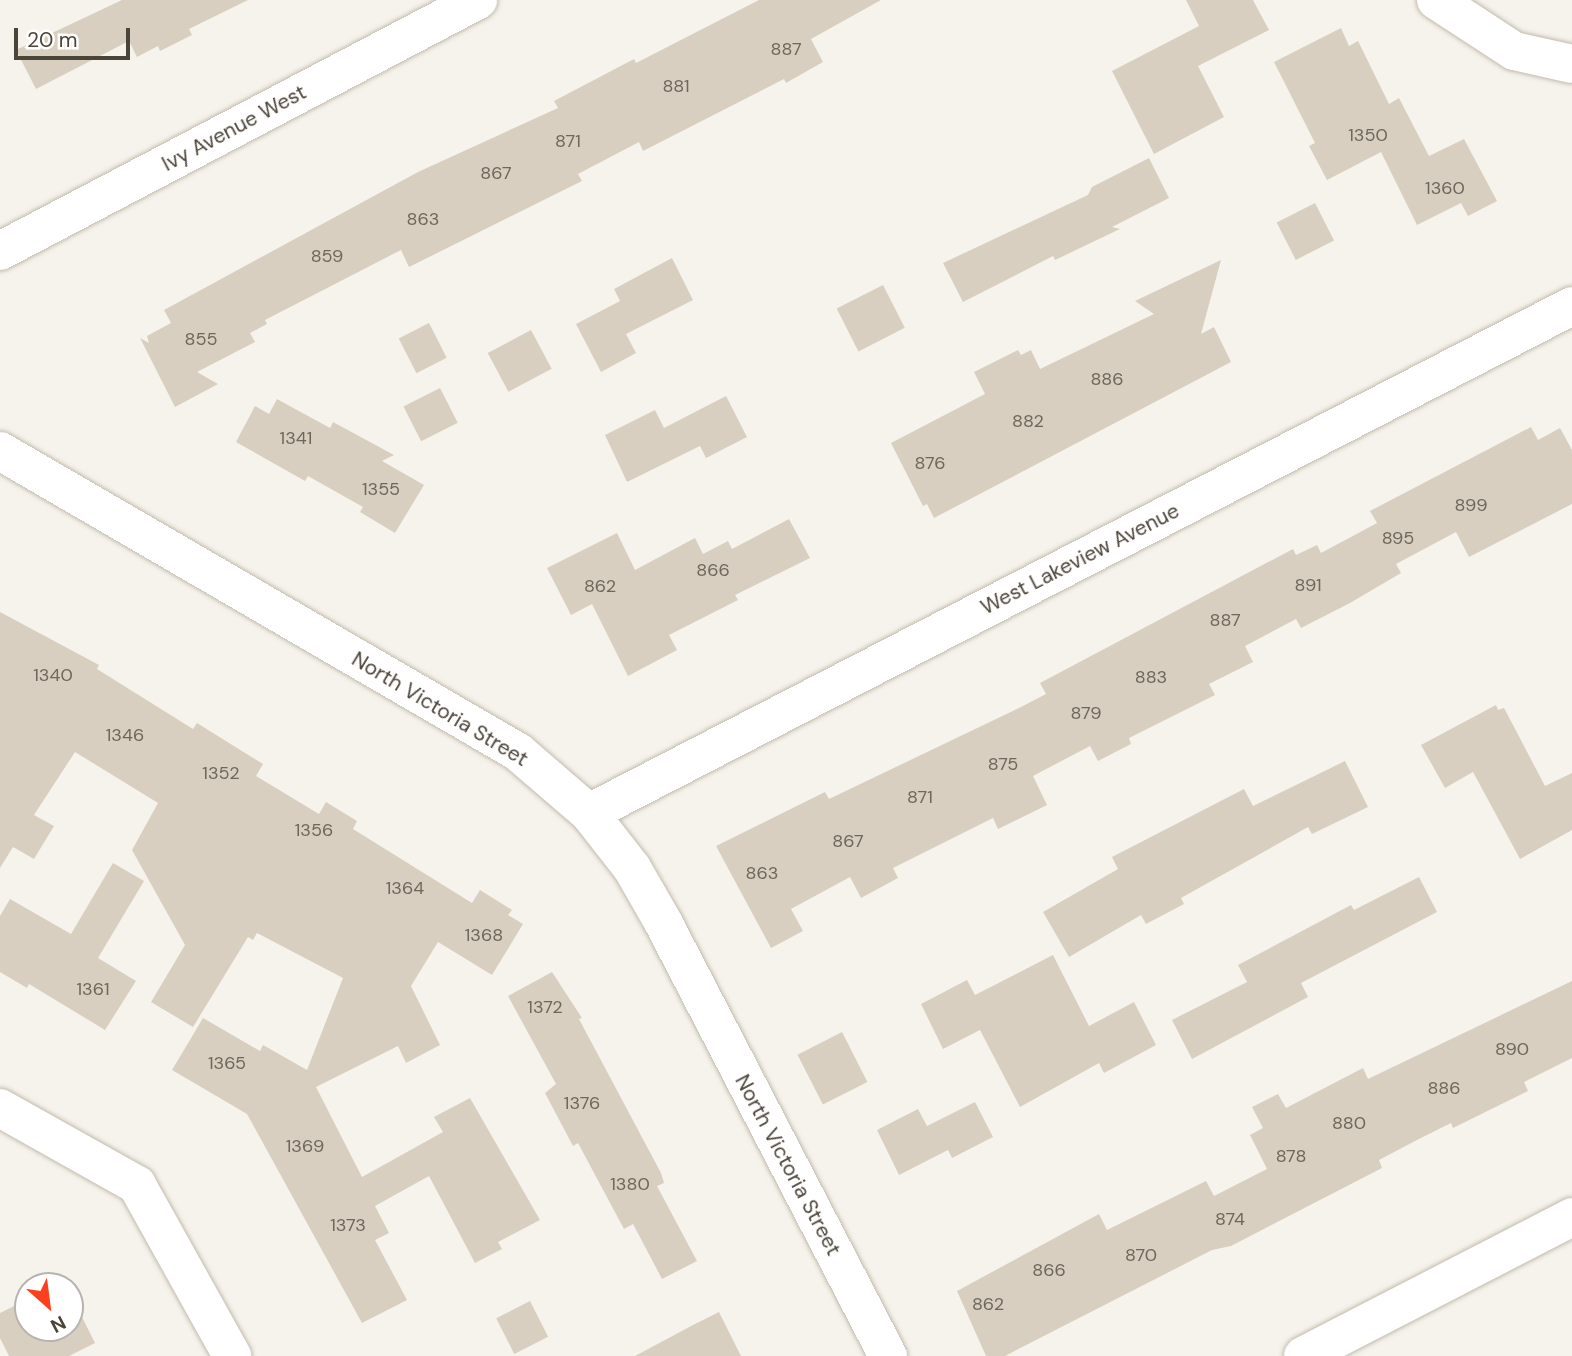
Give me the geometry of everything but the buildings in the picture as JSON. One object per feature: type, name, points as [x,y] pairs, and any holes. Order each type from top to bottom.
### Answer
[{"type":"street","points":[[1436,0],[1514,51],[1572,64]]},
{"type":"street","name":"Ivy Avenue West","points":[[0,251],[469,2]]},
{"type":"street","name":"West Lakeview Avenue","points":[[589,813],[1572,306]]},
{"type":"street","name":"North Victoria Street","points":[[0,451],[518,752],[589,813],[632,868],[663,922],[888,1356]]},
{"type":"street","points":[[0,1108],[137,1185],[232,1356]]},
{"type":"street","points":[[1303,1356],[1572,1217]]}]
